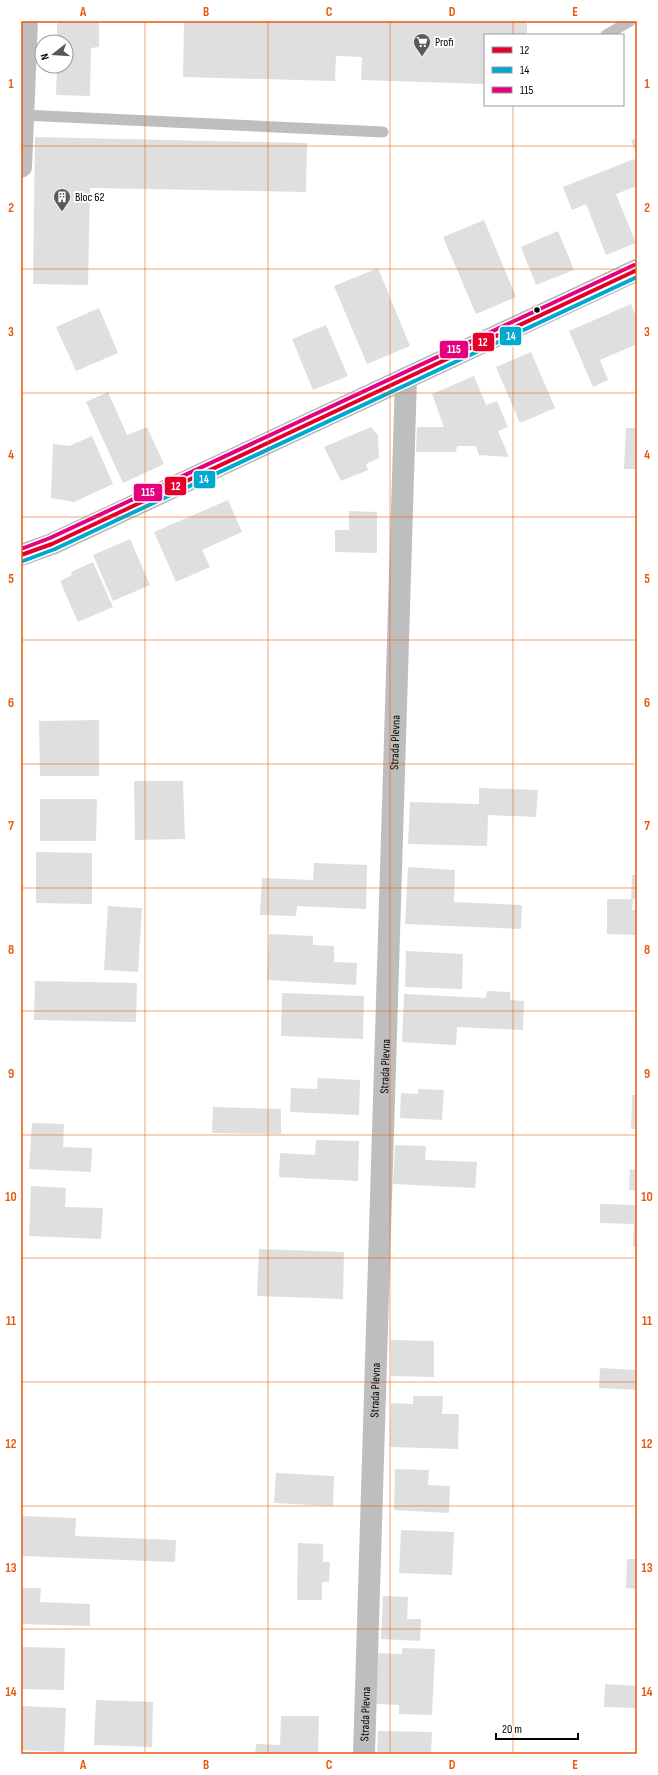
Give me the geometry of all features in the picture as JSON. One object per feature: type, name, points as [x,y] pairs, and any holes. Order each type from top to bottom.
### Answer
[{"type":"street","points":[[21,167],[27,21]]},
{"type":"street","points":[[21,554],[52,544],[637,270]]},
{"type":"street","name":"Strada Plevna","points":[[364,1754],[406,378]]},
{"type":"lane","points":[[608,34],[630,21]]},
{"type":"lane","points":[[23,115],[383,132]]},
{"type":"building","points":[[57,21],[99,21],[99,47],[91,48],[90,96],[56,95],[57,74],[74,74],[74,34],[57,34]]},
{"type":"building","points":[[184,21],[527,21],[527,34],[484,34],[484,84],[361,80],[362,57],[336,56],[335,81],[183,77]]},
{"type":"building","points":[[35,137],[307,143],[306,192],[90,188],[88,285],[33,284]]},
{"type":"building","points":[[637,138],[637,156],[631,140]]},
{"type":"building","points":[[634,159],[637,168],[637,186],[616,194],[636,243],[606,255],[586,204],[572,210],[563,187]]},
{"type":"building","points":[[484,220],[516,297],[476,314],[443,237]]},
{"type":"building","points":[[558,231],[574,270],[536,285],[521,247]]},
{"type":"building","points":[[378,268],[410,346],[367,364],[334,286]]},
{"type":"building","points":[[631,304],[637,319],[637,344],[600,360],[608,380],[593,387],[569,331]]},
{"type":"building","points":[[99,308],[118,353],[76,371],[56,327]]},
{"type":"building","points":[[326,325],[348,376],[313,390],[292,339]]},
{"type":"building","points":[[531,352],[555,408],[520,423],[496,367]]},
{"type":"building","points":[[474,376],[486,405],[497,401],[508,427],[498,431],[509,457],[479,455],[476,446],[457,446],[456,452],[416,452],[417,427],[444,427],[432,394]]},
{"type":"building","points":[[108,392],[127,435],[147,427],[164,464],[123,483],[86,402]]},
{"type":"building","points":[[371,427],[378,435],[379,458],[366,464],[368,470],[341,481],[324,447]]},
{"type":"building","points":[[626,428],[637,428],[637,469],[624,469]]},
{"type":"building","points":[[92,436],[113,484],[74,502],[51,498],[53,444],[69,446]]},
{"type":"building","points":[[228,500],[242,532],[202,550],[210,567],[176,582],[154,532]]},
{"type":"building","points":[[349,511],[377,512],[377,553],[335,552],[335,530],[349,530]]},
{"type":"building","points":[[130,539],[150,585],[113,601],[93,555]]},
{"type":"building","points":[[93,562],[113,607],[78,622],[60,581],[72,575],[71,572]]},
{"type":"building","points":[[99,720],[99,776],[40,776],[39,721]]},
{"type":"building","points":[[134,781],[183,781],[185,839],[135,840]]},
{"type":"building","points":[[479,788],[538,790],[536,817],[488,815],[487,846],[408,844],[410,802],[479,804]]},
{"type":"building","points":[[40,799],[97,799],[96,841],[40,841]]},
{"type":"building","points":[[36,852],[92,853],[92,904],[36,903]]},
{"type":"building","points":[[314,863],[367,865],[366,909],[297,906],[296,916],[260,915],[262,878],[313,880]]},
{"type":"building","points":[[408,867],[455,870],[454,902],[522,905],[521,929],[405,924]]},
{"type":"building","points":[[632,875],[637,875],[637,899],[631,899]]},
{"type":"building","points":[[607,899],[633,899],[632,910],[637,910],[637,935],[607,934]]},
{"type":"building","points":[[108,906],[142,908],[138,972],[104,970]]},
{"type":"building","points":[[269,934],[313,936],[313,945],[334,946],[334,962],[357,963],[356,985],[267,980]]},
{"type":"building","points":[[406,951],[463,954],[462,989],[405,987]]},
{"type":"building","points":[[35,981],[137,983],[136,1022],[34,1020]]},
{"type":"building","points":[[487,991],[510,992],[510,1000],[524,1001],[523,1030],[457,1027],[456,1045],[402,1042],[404,994],[486,998]]},
{"type":"building","points":[[282,993],[364,996],[363,1039],[281,1036]]},
{"type":"building","points":[[318,1078],[360,1080],[359,1115],[290,1112],[291,1088],[317,1089]]},
{"type":"building","points":[[418,1089],[444,1090],[442,1120],[400,1118],[401,1093],[418,1094]]},
{"type":"building","points":[[632,1095],[637,1095],[637,1129],[631,1129]]},
{"type":"building","points":[[213,1107],[281,1109],[281,1134],[212,1133]]},
{"type":"building","points":[[32,1123],[64,1124],[63,1147],[92,1148],[91,1172],[29,1169]]},
{"type":"building","points":[[316,1140],[359,1141],[358,1181],[279,1177],[280,1153],[315,1155]]},
{"type":"building","points":[[395,1145],[426,1146],[425,1160],[477,1162],[475,1188],[393,1184]]},
{"type":"building","points":[[636,1158],[637,1191],[629,1190],[630,1169],[635,1170]]},
{"type":"building","points":[[31,1186],[66,1188],[65,1207],[103,1208],[101,1239],[29,1236]]},
{"type":"building","points":[[600,1204],[637,1205],[637,1247],[633,1246],[634,1224],[600,1223]]},
{"type":"building","points":[[259,1249],[344,1252],[343,1299],[257,1296]]},
{"type":"building","points":[[391,1340],[434,1341],[434,1377],[391,1376]]},
{"type":"building","points":[[600,1368],[637,1370],[637,1390],[599,1388]]},
{"type":"building","points":[[413,1396],[443,1396],[442,1414],[459,1414],[458,1449],[390,1447],[391,1403],[413,1404]]},
{"type":"building","points":[[395,1469],[429,1470],[428,1485],[450,1486],[449,1513],[394,1510]]},
{"type":"building","points":[[276,1473],[334,1476],[333,1506],[274,1503]]},
{"type":"building","points":[[21,1516],[76,1518],[75,1536],[176,1540],[175,1562],[21,1556]]},
{"type":"building","points":[[401,1530],[454,1532],[452,1575],[399,1573]]},
{"type":"building","points":[[298,1543],[323,1544],[323,1562],[330,1562],[329,1582],[322,1582],[322,1600],[297,1600]]},
{"type":"building","points":[[627,1559],[637,1559],[637,1589],[626,1588]]},
{"type":"building","points":[[21,1588],[41,1588],[40,1602],[90,1604],[90,1626],[21,1624]]},
{"type":"building","points":[[383,1596],[408,1597],[407,1619],[421,1619],[420,1641],[381,1639]]},
{"type":"building","points":[[21,1647],[65,1648],[64,1690],[21,1689]]},
{"type":"building","points":[[402,1648],[435,1649],[432,1715],[399,1714],[399,1705],[376,1704],[378,1653],[402,1654]]},
{"type":"building","points":[[605,1684],[637,1686],[637,1708],[604,1707]]},
{"type":"building","points":[[96,1700],[153,1702],[152,1747],[94,1745]]},
{"type":"building","points":[[21,1706],[66,1708],[64,1752],[21,1750]]},
{"type":"building","points":[[281,1716],[319,1716],[318,1754],[255,1754],[256,1744],[280,1745]]},
{"type":"building","points":[[378,1731],[432,1732],[431,1754],[377,1754]]},
{"type":"transit line","name":"115","points":[[21,549],[50,538],[634,265]]},
{"type":"transit line","name":"12","points":[[21,555],[52,544],[637,270]]},
{"type":"transit line","name":"14","points":[[23,561],[55,549],[637,277]]},
{"type":"place","name":"Profi","points":[[422,57]]},
{"type":"place","name":"Bloc 62","points":[[62,212]]}]
